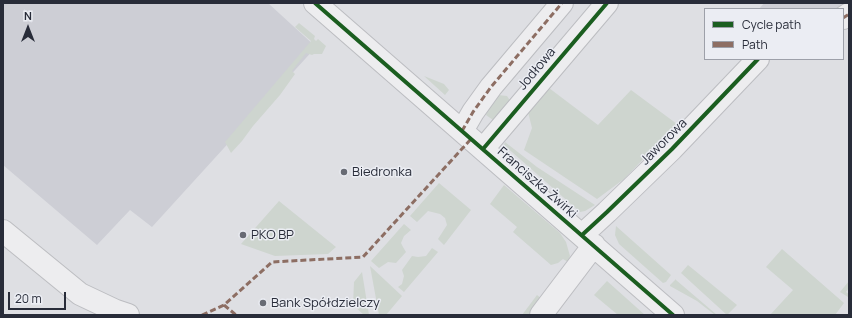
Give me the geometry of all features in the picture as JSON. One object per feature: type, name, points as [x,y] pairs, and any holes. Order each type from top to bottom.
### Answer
[{"type":"street","name":"Franciszka Żwirki","points":[[315,3],[673,315]]},
{"type":"street","name":"Jodłowa","points":[[462,131],[473,112],[491,87],[562,3]]},
{"type":"street","name":"Jodłowa","points":[[483,149],[607,3]]},
{"type":"street","name":"Jaworowa","points":[[541,315],[602,217],[672,149],[757,60]]},
{"type":"street","points":[[3,231],[80,294],[128,315]]},
{"type":"shaded area","points":[[3,3],[268,3],[316,47],[152,227],[130,210],[97,245],[3,165]]},
{"type":"shaded area","points":[[764,3],[844,3],[840,8],[760,8]]},
{"type":"shaded area","points":[[299,23],[315,36],[314,39],[316,41],[318,39],[326,46],[322,54],[312,55],[306,53],[292,71],[295,74],[280,95],[231,153],[225,142],[311,41],[295,27]]},
{"type":"shaded area","points":[[424,76],[444,84],[449,90],[445,95]]},
{"type":"shaded area","points":[[549,88],[598,125],[631,90],[677,124],[624,179],[597,199],[524,150],[532,128],[528,112]]},
{"type":"shaded area","points":[[498,95],[507,96],[511,102],[497,118],[493,120],[486,115]]},
{"type":"shaded area","points":[[505,142],[537,167],[595,205],[585,211],[580,212],[504,145]]},
{"type":"shaded area","points":[[439,183],[471,210],[444,245],[438,239],[447,225],[445,218],[440,214],[428,211],[417,222],[410,216]]},
{"type":"shaded area","points":[[504,185],[560,233],[566,242],[570,256],[568,262],[563,259],[558,263],[551,265],[513,232],[517,227],[490,204]]},
{"type":"shaded area","points":[[279,201],[336,247],[328,254],[275,256],[241,244]]},
{"type":"shaded area","points":[[404,224],[411,230],[404,236],[401,243],[406,252],[396,263],[388,262],[379,268],[371,261]]},
{"type":"shaded area","points":[[616,226],[671,275],[666,282],[663,283],[619,244],[615,235]]},
{"type":"shaded area","points":[[432,248],[438,252],[404,292],[398,287],[402,284],[404,276],[402,270],[412,256],[426,256]]},
{"type":"shaded area","points":[[782,249],[844,303],[835,315],[770,315],[793,290],[766,267]]},
{"type":"shaded area","points":[[688,265],[737,305],[727,315],[681,273]]},
{"type":"shaded area","points":[[370,266],[402,296],[386,315],[379,315]]},
{"type":"shaded area","points":[[362,272],[369,315],[364,315],[353,305],[354,282]]},
{"type":"shaded area","points":[[676,279],[717,315],[697,301],[670,286]]},
{"type":"shaded area","points":[[607,281],[645,315],[618,315],[594,295]]},
{"type":"shaded area","points":[[849,281],[849,288],[846,292],[849,294],[848,297],[840,292]]},
{"type":"shaded area","points":[[537,295],[541,298],[528,315],[522,315]]},
{"type":"marked path","points":[[462,131],[473,112],[491,87],[562,3]]},
{"type":"marked path","points":[[844,17],[849,14]]},
{"type":"marked path","points":[[202,315],[224,305],[272,262],[363,257],[471,139]]},
{"type":"marked path","points":[[224,305],[236,315]]},
{"type":"cycle path","points":[[315,3],[673,315]]},
{"type":"cycle path","points":[[483,149],[607,3]]},
{"type":"cycle path","points":[[582,235],[672,149],[757,60]]},
{"type":"place","name":"Biedronka","points":[[344,172]]},
{"type":"place","name":"PKO BP","points":[[243,235]]},
{"type":"place","name":"Bank Spółdzielczy","points":[[263,303]]}]
